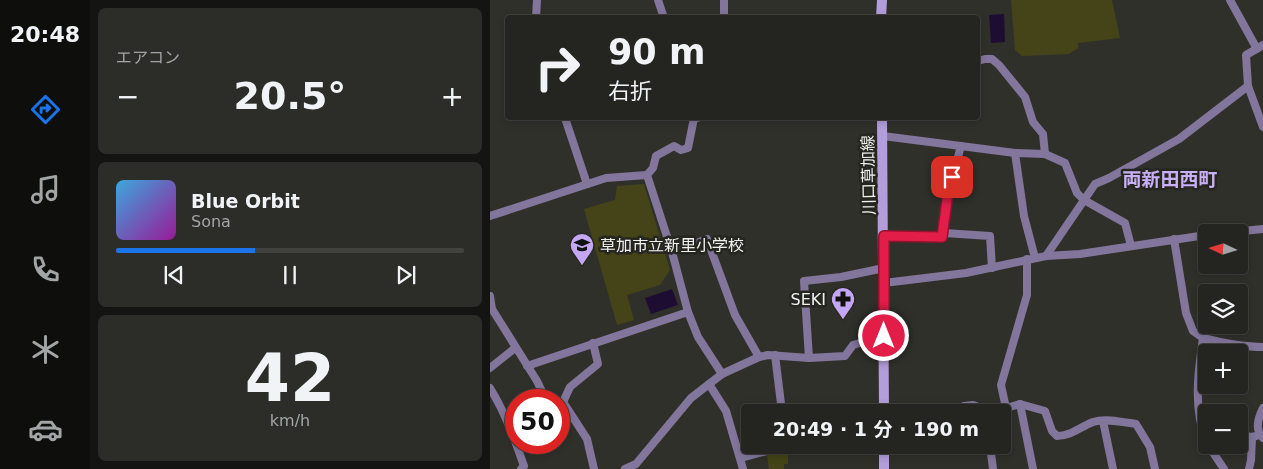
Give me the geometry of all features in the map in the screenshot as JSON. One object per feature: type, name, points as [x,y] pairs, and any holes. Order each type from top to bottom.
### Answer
[{"type":"main road","points":[[881,15],[882,0]]},
{"type":"main road","name":"川口草加線","points":[[882,120],[884,404]]},
{"type":"main road","points":[[884,454],[884,469]]},
{"type":"street","points":[[536,15],[537,0]]},
{"type":"street","points":[[658,0],[663,15]]},
{"type":"street","points":[[724,0],[724,15]]},
{"type":"street","points":[[1230,0],[1260,47],[1246,55],[1248,86],[1263,127]]},
{"type":"street","points":[[980,60],[992,59],[1000,65],[1025,97],[1033,122],[1043,134],[1045,154]]},
{"type":"street","points":[[1046,256],[1095,184],[1179,139],[1248,86]]},
{"type":"street","points":[[566,120],[587,184]]},
{"type":"street","points":[[490,216],[606,178],[647,175],[653,168],[656,156],[674,146],[681,150],[688,148],[694,120]]},
{"type":"street","points":[[883,136],[1015,153],[1045,154],[1065,163],[1077,193],[1084,200],[1125,222],[1131,246]]},
{"type":"street","points":[[884,236],[942,237],[948,193],[961,146]]},
{"type":"street","points":[[1005,404],[1001,384],[1027,295],[1031,259],[1015,153]]},
{"type":"street","points":[[647,175],[672,252],[688,312],[698,337],[722,374]]},
{"type":"street","points":[[1248,230],[1263,229]]},
{"type":"street","points":[[944,233],[990,236],[992,268]]},
{"type":"street","points":[[884,283],[992,268],[1046,256],[1080,254],[1198,236]]},
{"type":"street","points":[[672,252],[707,238],[735,315],[759,357]]},
{"type":"street","points":[[1174,239],[1186,313],[1193,331],[1203,338],[1228,345],[1263,347]]},
{"type":"street","points":[[809,358],[804,281],[841,277],[884,268]]},
{"type":"street","points":[[490,296],[492,309],[541,389]]},
{"type":"street","points":[[527,366],[688,312]]},
{"type":"street","points":[[625,469],[637,466],[691,398],[722,374],[759,357],[775,355],[809,358],[845,356],[853,345],[884,336]]},
{"type":"street","points":[[1200,404],[1197,383],[1203,338]]},
{"type":"street","points":[[569,389],[598,364],[593,343]]},
{"type":"street","points":[[490,368],[515,348]]},
{"type":"street","points":[[775,355],[781,404]]},
{"type":"street","points":[[709,384],[726,411],[744,469]]},
{"type":"street","points":[[490,388],[502,407],[516,442],[524,466],[522,469]]},
{"type":"street","points":[[1020,404],[1034,469]]},
{"type":"street","points":[[1011,407],[1020,404],[1045,411],[1052,431],[1057,436],[1064,436],[1094,422],[1136,424],[1150,447],[1155,469]]},
{"type":"street","points":[[1249,469],[1258,436],[1257,422],[1263,408]]},
{"type":"street","points":[[570,415],[587,439],[594,469]]},
{"type":"street","points":[[1103,421],[1112,469]]},
{"type":"street","points":[[741,458],[756,454]]},
{"type":"street","points":[[991,454],[993,469]]},
{"type":"street","points":[[1214,454],[1224,469]]},
{"type":"shaded area","points":[[1011,0],[1112,0],[1120,38],[1078,43],[1078,48],[1069,54],[1022,56],[1015,50]]},
{"type":"shaded area","points":[[1004,14],[1005,42],[991,43],[989,15]]},
{"type":"shaded area","points":[[644,184],[670,270],[660,285],[627,295],[634,320],[617,325],[584,209],[615,200],[617,186]]},
{"type":"shaded area","points":[[672,289],[678,305],[651,314],[645,298]]},
{"type":"shaded area","points":[[788,454],[788,464],[784,464],[784,469],[769,469],[767,455]]},
{"type":"place","name":"草加市立新里小学校","points":[[582,266]]},
{"type":"place","name":"SEKI","points":[[843,320]]},
{"type":"district","name":"両新田西町","points":[[1170,179]]},
{"type":"route","points":[[884,336],[884,236],[942,237],[952,177]]}]
